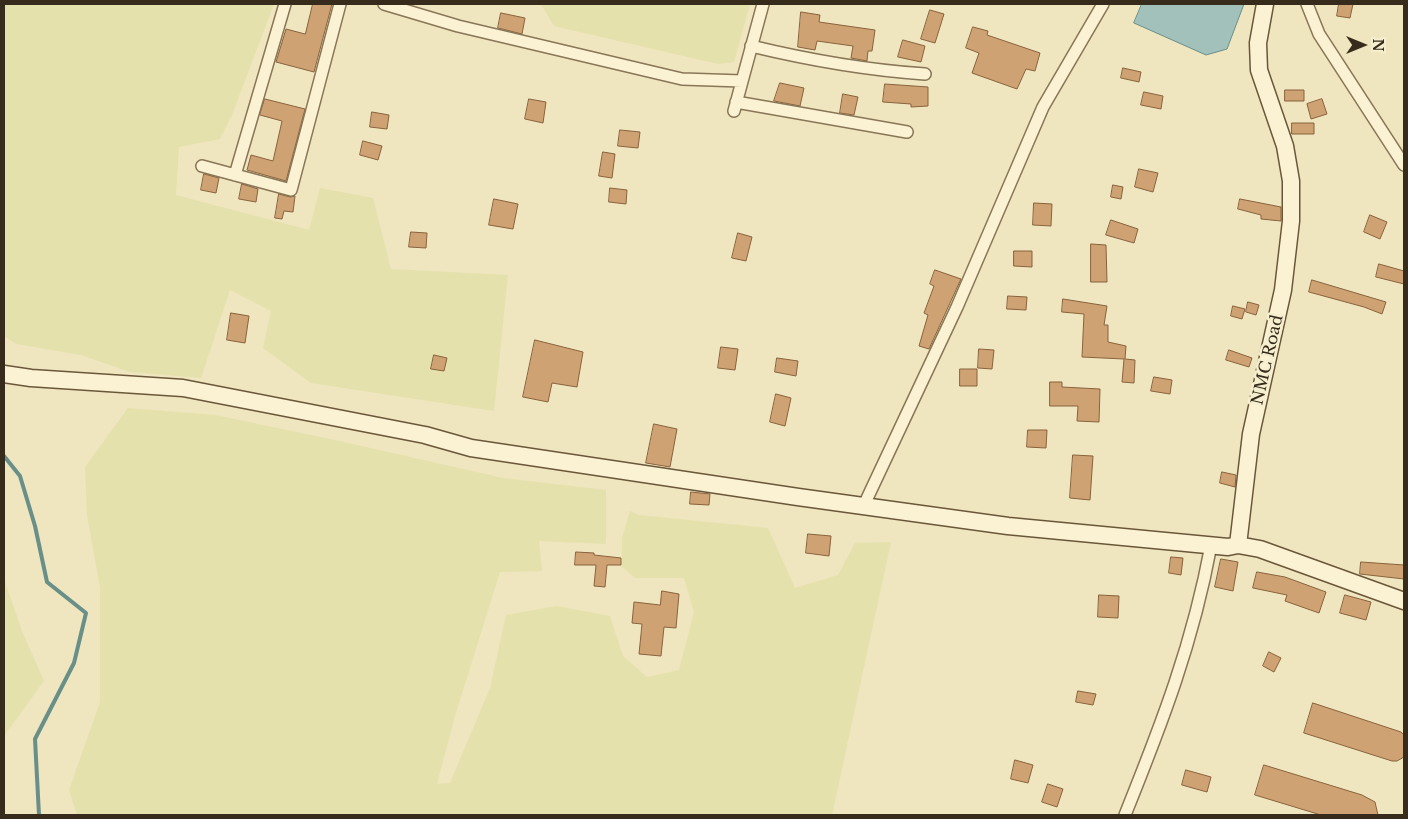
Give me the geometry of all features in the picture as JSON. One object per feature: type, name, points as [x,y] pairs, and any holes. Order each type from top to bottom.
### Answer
[{"type":"street","points":[[235,175],[285,4]]},
{"type":"street","points":[[202,166],[291,190],[340,4]]},
{"type":"street","points":[[384,4],[458,26],[682,79],[742,81]]},
{"type":"street","points":[[763,4],[735,107],[907,132]]},
{"type":"street","points":[[864,506],[957,307],[1042,107],[1103,4]]},
{"type":"street","name":"NMC Road","points":[[1238,545],[1251,434],[1283,290],[1292,220],[1292,181],[1285,146],[1259,70],[1258,43],[1265,4]]},
{"type":"street","points":[[1307,4],[1319,34],[1404,165]]},
{"type":"street","points":[[751,46],[820,62],[871,70],[925,74]]},
{"type":"street","points":[[4,374],[31,378],[183,388],[425,435],[471,448],[864,506],[1114,538],[1228,547],[1238,545],[1260,549],[1404,601]]},
{"type":"street","points":[[1125,815],[1160,727],[1188,647],[1211,545]]},
{"type":"shaded area","points":[[4,4],[274,4],[232,115],[220,139],[179,147],[176,195],[309,230],[320,188],[373,198],[391,269],[508,275],[494,411],[311,383],[263,348],[271,311],[230,290],[201,378],[130,372],[81,355],[16,344],[4,336]]},
{"type":"shaded area","points":[[541,4],[750,4],[734,62],[718,64],[554,26]]},
{"type":"shaded area","points":[[128,408],[215,415],[503,478],[606,490],[606,544],[539,541],[542,571],[500,572],[455,716],[437,784],[450,783],[490,688],[506,615],[557,606],[610,616],[623,656],[647,677],[679,670],[694,612],[684,578],[635,578],[622,567],[622,538],[630,511],[639,515],[768,528],[795,588],[838,575],[855,543],[891,542],[832,815],[77,815],[69,790],[100,702],[100,588],[87,515],[85,467]]},
{"type":"shaded area","points":[[4,579],[22,631],[44,681],[4,736]]},
{"type":"water","points":[[1142,4],[1244,4],[1227,49],[1206,55],[1134,23]]},
{"type":"building","points":[[313,4],[332,4],[314,72],[276,62],[286,29],[305,34]]},
{"type":"building","points":[[1339,4],[1353,4],[1350,18],[1337,16]]},
{"type":"building","points":[[930,10],[944,14],[935,43],[921,39]]},
{"type":"building","points":[[801,12],[820,15],[819,22],[875,30],[872,51],[868,51],[867,61],[851,58],[853,46],[817,41],[815,50],[798,47]]},
{"type":"building","points":[[501,13],[525,18],[522,34],[498,28]]},
{"type":"building","points":[[973,27],[988,31],[987,35],[1040,53],[1035,71],[1026,69],[1017,89],[972,73],[979,53],[966,48]]},
{"type":"building","points":[[903,40],[925,46],[921,62],[898,57]]},
{"type":"building","points":[[1123,68],[1141,72],[1139,82],[1121,78]]},
{"type":"building","points":[[780,83],[804,88],[800,106],[774,101]]},
{"type":"building","points":[[885,84],[928,87],[928,106],[911,107],[911,104],[883,102]]},
{"type":"building","points":[[1285,90],[1304,90],[1304,101],[1285,101]]},
{"type":"building","points":[[1144,92],[1163,96],[1161,109],[1141,105]]},
{"type":"building","points":[[843,94],[858,97],[854,115],[840,113]]},
{"type":"building","points":[[265,99],[305,109],[286,181],[247,170],[251,155],[273,161],[282,121],[260,115]]},
{"type":"building","points":[[529,99],[546,102],[543,123],[525,119]]},
{"type":"building","points":[[1322,99],[1327,114],[1311,119],[1307,104]]},
{"type":"building","points":[[372,112],[389,115],[387,129],[370,127]]},
{"type":"building","points":[[1292,123],[1314,123],[1314,134],[1292,134]]},
{"type":"building","points":[[620,130],[640,132],[638,148],[618,146]]},
{"type":"building","points":[[363,141],[382,146],[378,160],[360,155]]},
{"type":"building","points":[[603,152],[615,154],[612,178],[599,176]]},
{"type":"building","points":[[1139,169],[1158,173],[1153,192],[1135,187]]},
{"type":"building","points":[[204,174],[219,178],[216,193],[201,190]]},
{"type":"building","points":[[242,184],[258,189],[256,202],[239,199]]},
{"type":"building","points":[[1113,185],[1123,187],[1121,199],[1111,197]]},
{"type":"building","points":[[610,188],[627,190],[626,204],[609,202]]},
{"type":"building","points":[[279,194],[290,197],[295,196],[293,212],[284,211],[282,219],[275,218]]},
{"type":"building","points":[[494,199],[518,204],[513,229],[489,225]]},
{"type":"building","points":[[1240,199],[1281,207],[1281,221],[1261,219],[1261,215],[1238,209]]},
{"type":"building","points":[[1034,203],[1052,204],[1051,226],[1033,225]]},
{"type":"building","points":[[1370,215],[1387,222],[1380,239],[1364,232]]},
{"type":"building","points":[[1111,220],[1138,229],[1134,243],[1106,235]]},
{"type":"building","points":[[411,232],[427,233],[426,248],[409,247]]},
{"type":"building","points":[[738,233],[752,237],[746,261],[732,258]]},
{"type":"building","points":[[1091,244],[1106,245],[1107,282],[1091,282]]},
{"type":"building","points":[[1014,251],[1032,251],[1032,267],[1014,266]]},
{"type":"building","points":[[1379,264],[1404,271],[1404,284],[1376,277]]},
{"type":"building","points":[[935,270],[961,279],[929,349],[919,346],[928,315],[924,313],[934,286],[930,284]]},
{"type":"building","points":[[1312,280],[1386,302],[1382,314],[1364,307],[1309,292]]},
{"type":"building","points":[[1008,296],[1027,297],[1026,310],[1007,309]]},
{"type":"building","points":[[1063,299],[1107,306],[1104,325],[1108,325],[1108,342],[1126,346],[1125,359],[1135,360],[1134,383],[1122,382],[1124,359],[1082,357],[1084,314],[1062,312]]},
{"type":"building","points":[[1248,302],[1259,305],[1256,315],[1246,312]]},
{"type":"building","points":[[1233,306],[1245,309],[1242,319],[1231,316]]},
{"type":"building","points":[[231,313],[249,316],[245,343],[227,340]]},
{"type":"building","points":[[535,340],[583,352],[577,387],[552,383],[548,402],[523,397]]},
{"type":"building","points":[[721,347],[738,349],[735,370],[718,368]]},
{"type":"building","points":[[979,349],[994,350],[992,369],[978,368]]},
{"type":"building","points":[[1229,350],[1252,358],[1249,367],[1226,360]]},
{"type":"building","points":[[434,355],[447,358],[444,371],[431,369]]},
{"type":"building","points":[[777,358],[798,361],[796,376],[775,372]]},
{"type":"building","points":[[960,369],[977,369],[977,386],[960,386]]},
{"type":"building","points":[[1154,377],[1172,380],[1170,394],[1151,391]]},
{"type":"building","points":[[1050,382],[1062,382],[1062,387],[1100,389],[1099,422],[1077,421],[1078,406],[1050,406]]},
{"type":"building","points":[[776,394],[791,398],[785,426],[770,422]]},
{"type":"building","points":[[654,424],[677,429],[670,467],[646,463]]},
{"type":"building","points":[[1028,430],[1047,430],[1046,448],[1027,447]]},
{"type":"building","points":[[1073,455],[1093,456],[1090,500],[1070,498]]},
{"type":"building","points":[[1222,472],[1236,475],[1235,487],[1220,483]]},
{"type":"building","points":[[691,492],[710,494],[709,505],[690,504]]},
{"type":"building","points":[[808,534],[831,536],[829,556],[806,553]]},
{"type":"building","points":[[576,552],[621,558],[621,565],[607,565],[605,587],[594,586],[596,565],[575,565]]},
{"type":"building","points":[[1171,557],[1183,558],[1181,575],[1169,573]]},
{"type":"building","points":[[1221,559],[1238,562],[1233,591],[1215,587]]},
{"type":"building","points":[[1361,562],[1404,565],[1404,579],[1360,574]]},
{"type":"building","points":[[1257,572],[1285,577],[1326,592],[1319,613],[1285,601],[1287,595],[1253,588]]},
{"type":"building","points":[[662,591],[679,594],[676,628],[664,627],[661,656],[639,654],[642,624],[632,623],[634,602],[660,605]]},
{"type":"building","points":[[1099,595],[1119,596],[1118,618],[1098,617]]},
{"type":"building","points":[[1345,595],[1371,602],[1366,620],[1340,613]]},
{"type":"building","points":[[1269,652],[1281,658],[1274,672],[1263,666]]},
{"type":"building","points":[[1078,691],[1096,694],[1093,705],[1076,702]]},
{"type":"building","points":[[1313,703],[1401,732],[1404,735],[1404,757],[1397,761],[1392,761],[1304,733]]},
{"type":"building","points":[[1015,760],[1033,765],[1028,783],[1011,779]]},
{"type":"building","points":[[1264,765],[1362,795],[1375,802],[1378,815],[1321,815],[1255,795]]},
{"type":"building","points":[[1186,770],[1211,777],[1207,792],[1182,785]]},
{"type":"building","points":[[1048,784],[1063,789],[1057,807],[1042,802]]},
{"type":"waterway","points":[[4,456],[20,476],[35,526],[47,582],[86,613],[74,663],[35,739],[39,815]]}]
